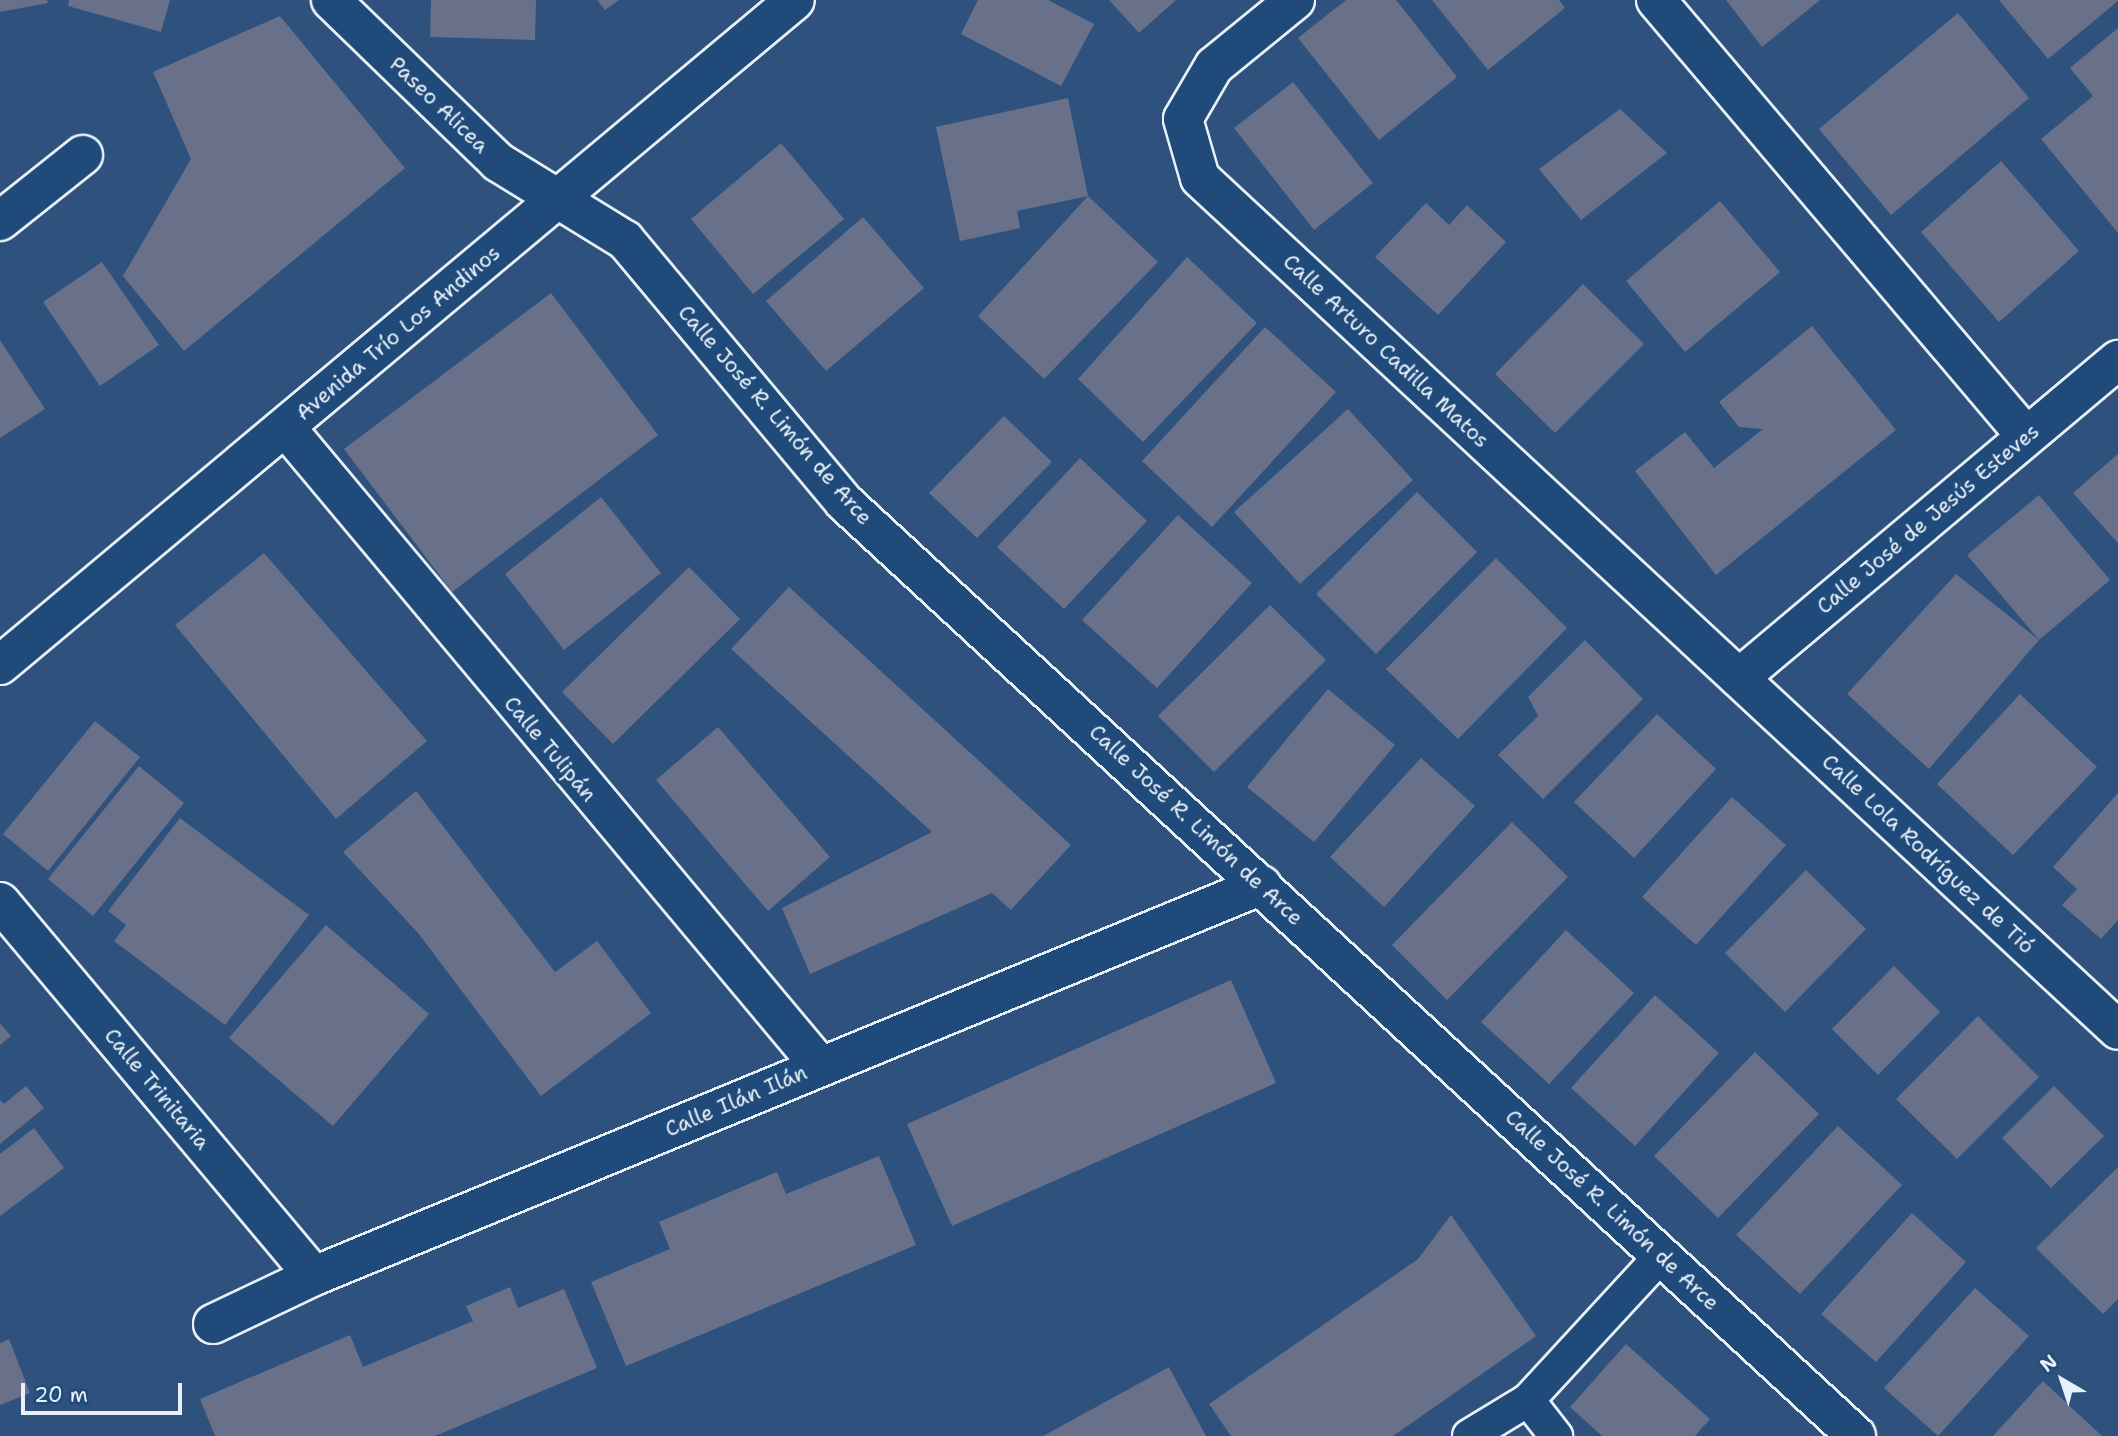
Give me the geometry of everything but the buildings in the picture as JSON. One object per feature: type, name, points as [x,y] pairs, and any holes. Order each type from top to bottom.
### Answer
[{"type":"street","name":"Paseo Alicea","points":[[331,0],[498,162],[557,198]]},
{"type":"street","name":"Avenida Trío Los Andinos","points":[[0,665],[795,0]]},
{"type":"street","name":"Calle Arturo Cadilla Matos","points":[[1295,0],[1214,66],[1183,119],[1200,178],[1738,678]]},
{"type":"street","points":[[1656,0],[2025,436]]},
{"type":"street","points":[[0,221],[83,155]]},
{"type":"street","name":"Calle José R. Limón de Arce","points":[[557,198],[625,240],[845,502],[1856,1436]]},
{"type":"street","name":"Calle José de Jesús Esteves","points":[[1738,678],[2118,360]]},
{"type":"street","name":"Calle Tulipán","points":[[286,428],[820,1066]]},
{"type":"street","name":"Calle Lola Rodríguez de Tió","points":[[1738,678],[2118,1030]]},
{"type":"street","name":"Calle Ilán Ilán","points":[[213,1324],[314,1276],[1262,885]]},
{"type":"street","name":"Calle Trinitaria","points":[[0,902],[314,1276]]},
{"type":"lane","points":[[1469,1436],[1528,1400],[1661,1256]]},
{"type":"lane","points":[[1528,1400],[1556,1436]]}]
